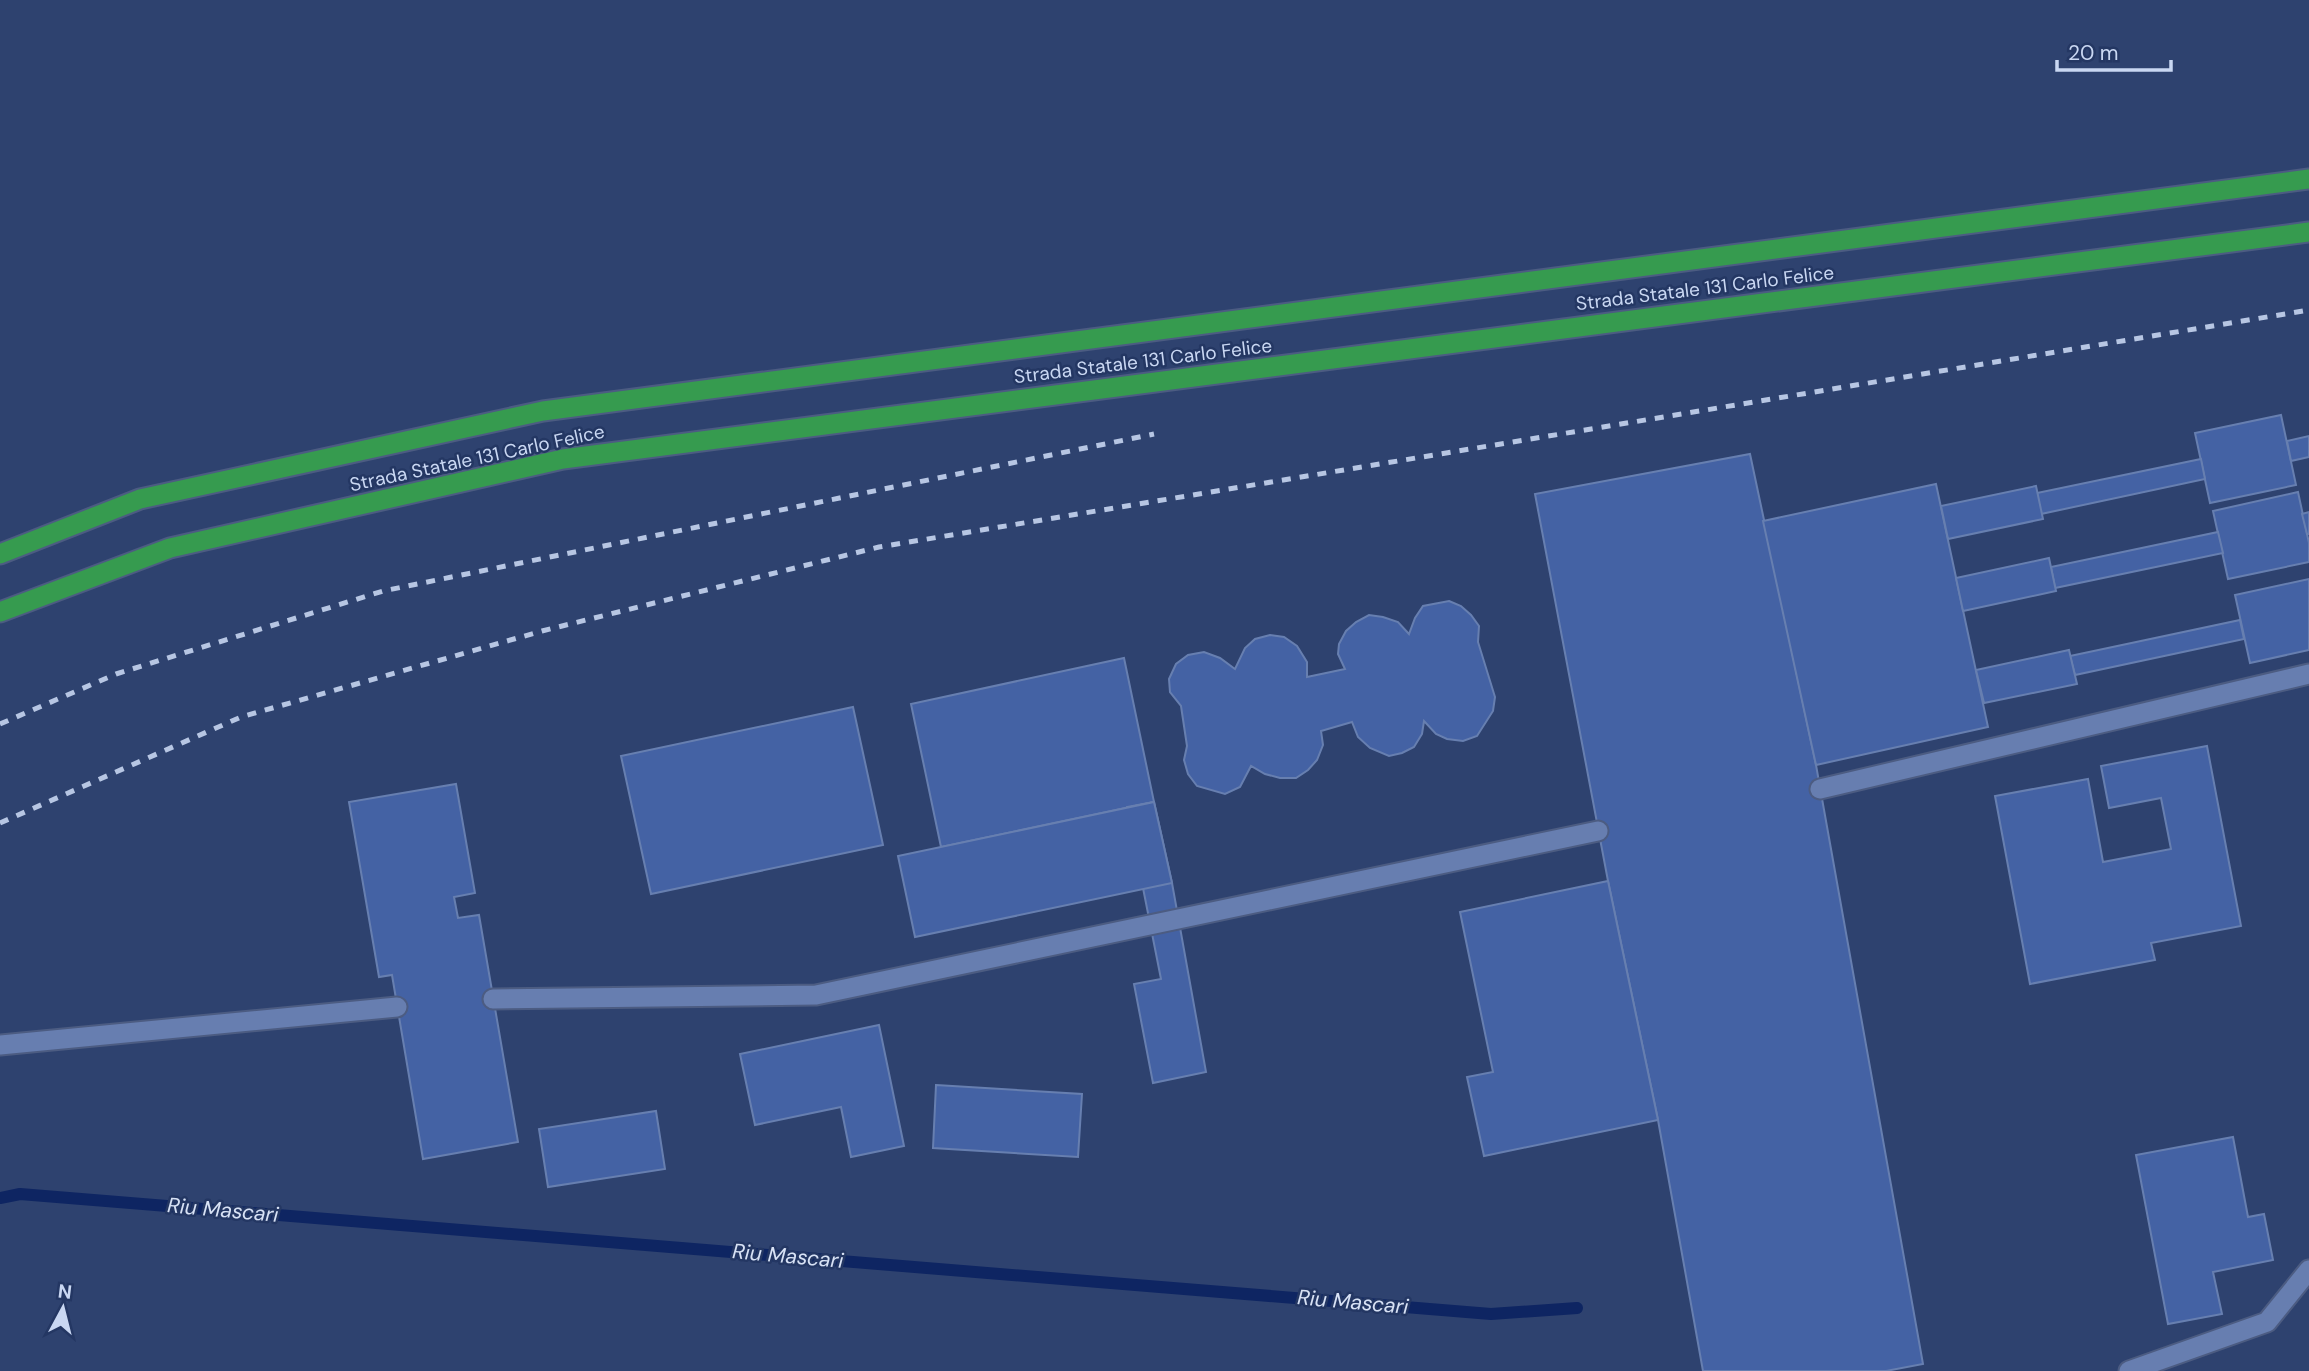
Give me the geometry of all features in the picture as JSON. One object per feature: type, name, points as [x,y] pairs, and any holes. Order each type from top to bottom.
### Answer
[{"type":"highway","name":"Strada Statale 131 Carlo Felice","points":[[0,554],[140,499],[543,411],[2309,179]]},
{"type":"highway","name":"Strada Statale 131 Carlo Felice","points":[[0,612],[170,548],[563,459],[2309,232]]},
{"type":"lane","points":[[1820,789],[2309,674]]},
{"type":"lane","points":[[493,999],[817,995],[1598,831]]},
{"type":"lane","points":[[0,1045],[397,1007]]},
{"type":"lane","points":[[2129,1371],[2267,1322],[2309,1270]]},
{"type":"building","points":[[2281,415],[2296,485],[2210,503],[2195,433]]},
{"type":"building","points":[[2309,436],[2309,457],[2291,461],[2287,441]]},
{"type":"building","points":[[1750,454],[1816,765],[1923,1364],[1886,1371],[1703,1371],[1658,1120],[1608,881],[1535,494]]},
{"type":"building","points":[[2201,459],[2205,479],[2041,514],[2037,493]]},
{"type":"building","points":[[1936,484],[1988,727],[1816,765],[1763,521]]},
{"type":"building","points":[[2036,486],[2043,519],[1948,539],[1941,506]]},
{"type":"building","points":[[2298,492],[2309,543],[2309,562],[2228,579],[2213,511]]},
{"type":"building","points":[[2309,512],[2309,534],[2307,534],[2302,514]]},
{"type":"building","points":[[2218,532],[2223,553],[2055,588],[2051,567]]},
{"type":"building","points":[[2049,558],[2056,591],[1963,611],[1956,578]]},
{"type":"building","points":[[2309,579],[2309,650],[2250,663],[2235,595]]},
{"type":"building","points":[[1449,601],[1461,606],[1479,626],[1478,642],[1495,697],[1493,711],[1477,736],[1463,741],[1447,739],[1436,734],[1424,721],[1422,734],[1414,747],[1389,756],[1370,748],[1358,737],[1352,722],[1321,731],[1323,745],[1317,760],[1296,778],[1265,774],[1251,766],[1240,787],[1225,794],[1197,786],[1188,774],[1184,760],[1187,746],[1181,706],[1170,692],[1169,679],[1176,664],[1188,655],[1204,652],[1220,658],[1235,669],[1245,648],[1255,639],[1270,635],[1284,637],[1297,646],[1307,662],[1307,677],[1345,669],[1338,654],[1339,644],[1346,631],[1369,615],[1398,622],[1409,634],[1423,606]]},
{"type":"building","points":[[2240,620],[2244,639],[2075,675],[2070,656]]},
{"type":"building","points":[[2069,650],[2077,684],[1984,703],[1976,670]]},
{"type":"building","points":[[1124,658],[1154,802],[941,847],[911,704]]},
{"type":"building","points":[[853,707],[883,845],[651,894],[621,756]]},
{"type":"building","points":[[2207,746],[2241,926],[2151,943],[2155,960],[2030,984],[1995,796],[2088,779],[2103,862],[2171,849],[2161,798],[2109,808],[2101,766]]},
{"type":"building","points":[[456,784],[475,893],[454,897],[458,918],[479,915],[518,1142],[423,1159],[392,975],[379,977],[349,802]]},
{"type":"building","points":[[1154,802],[1172,883],[1206,1072],[1153,1083],[1134,984],[1161,979],[1127,807]]},
{"type":"building","points":[[1154,802],[1172,883],[915,937],[898,856]]},
{"type":"building","points":[[1608,881],[1658,1120],[1484,1156],[1467,1077],[1493,1072],[1460,912]]},
{"type":"building","points":[[879,1025],[904,1146],[851,1157],[841,1107],[755,1125],[740,1054]]},
{"type":"building","points":[[936,1085],[1082,1094],[1078,1157],[933,1148]]},
{"type":"building","points":[[656,1111],[665,1169],[548,1187],[539,1129]]},
{"type":"building","points":[[2233,1137],[2248,1217],[2264,1214],[2273,1260],[2213,1272],[2222,1314],[2168,1324],[2136,1155]]},
{"type":"waterway","name":"Riu Mascari","points":[[0,1198],[20,1194],[1491,1314],[1577,1308]]},
{"type":"railway","points":[[0,823],[241,717],[542,631],[879,547],[2309,310]]},
{"type":"railway","points":[[0,724],[116,674],[383,591],[1154,434]]}]
